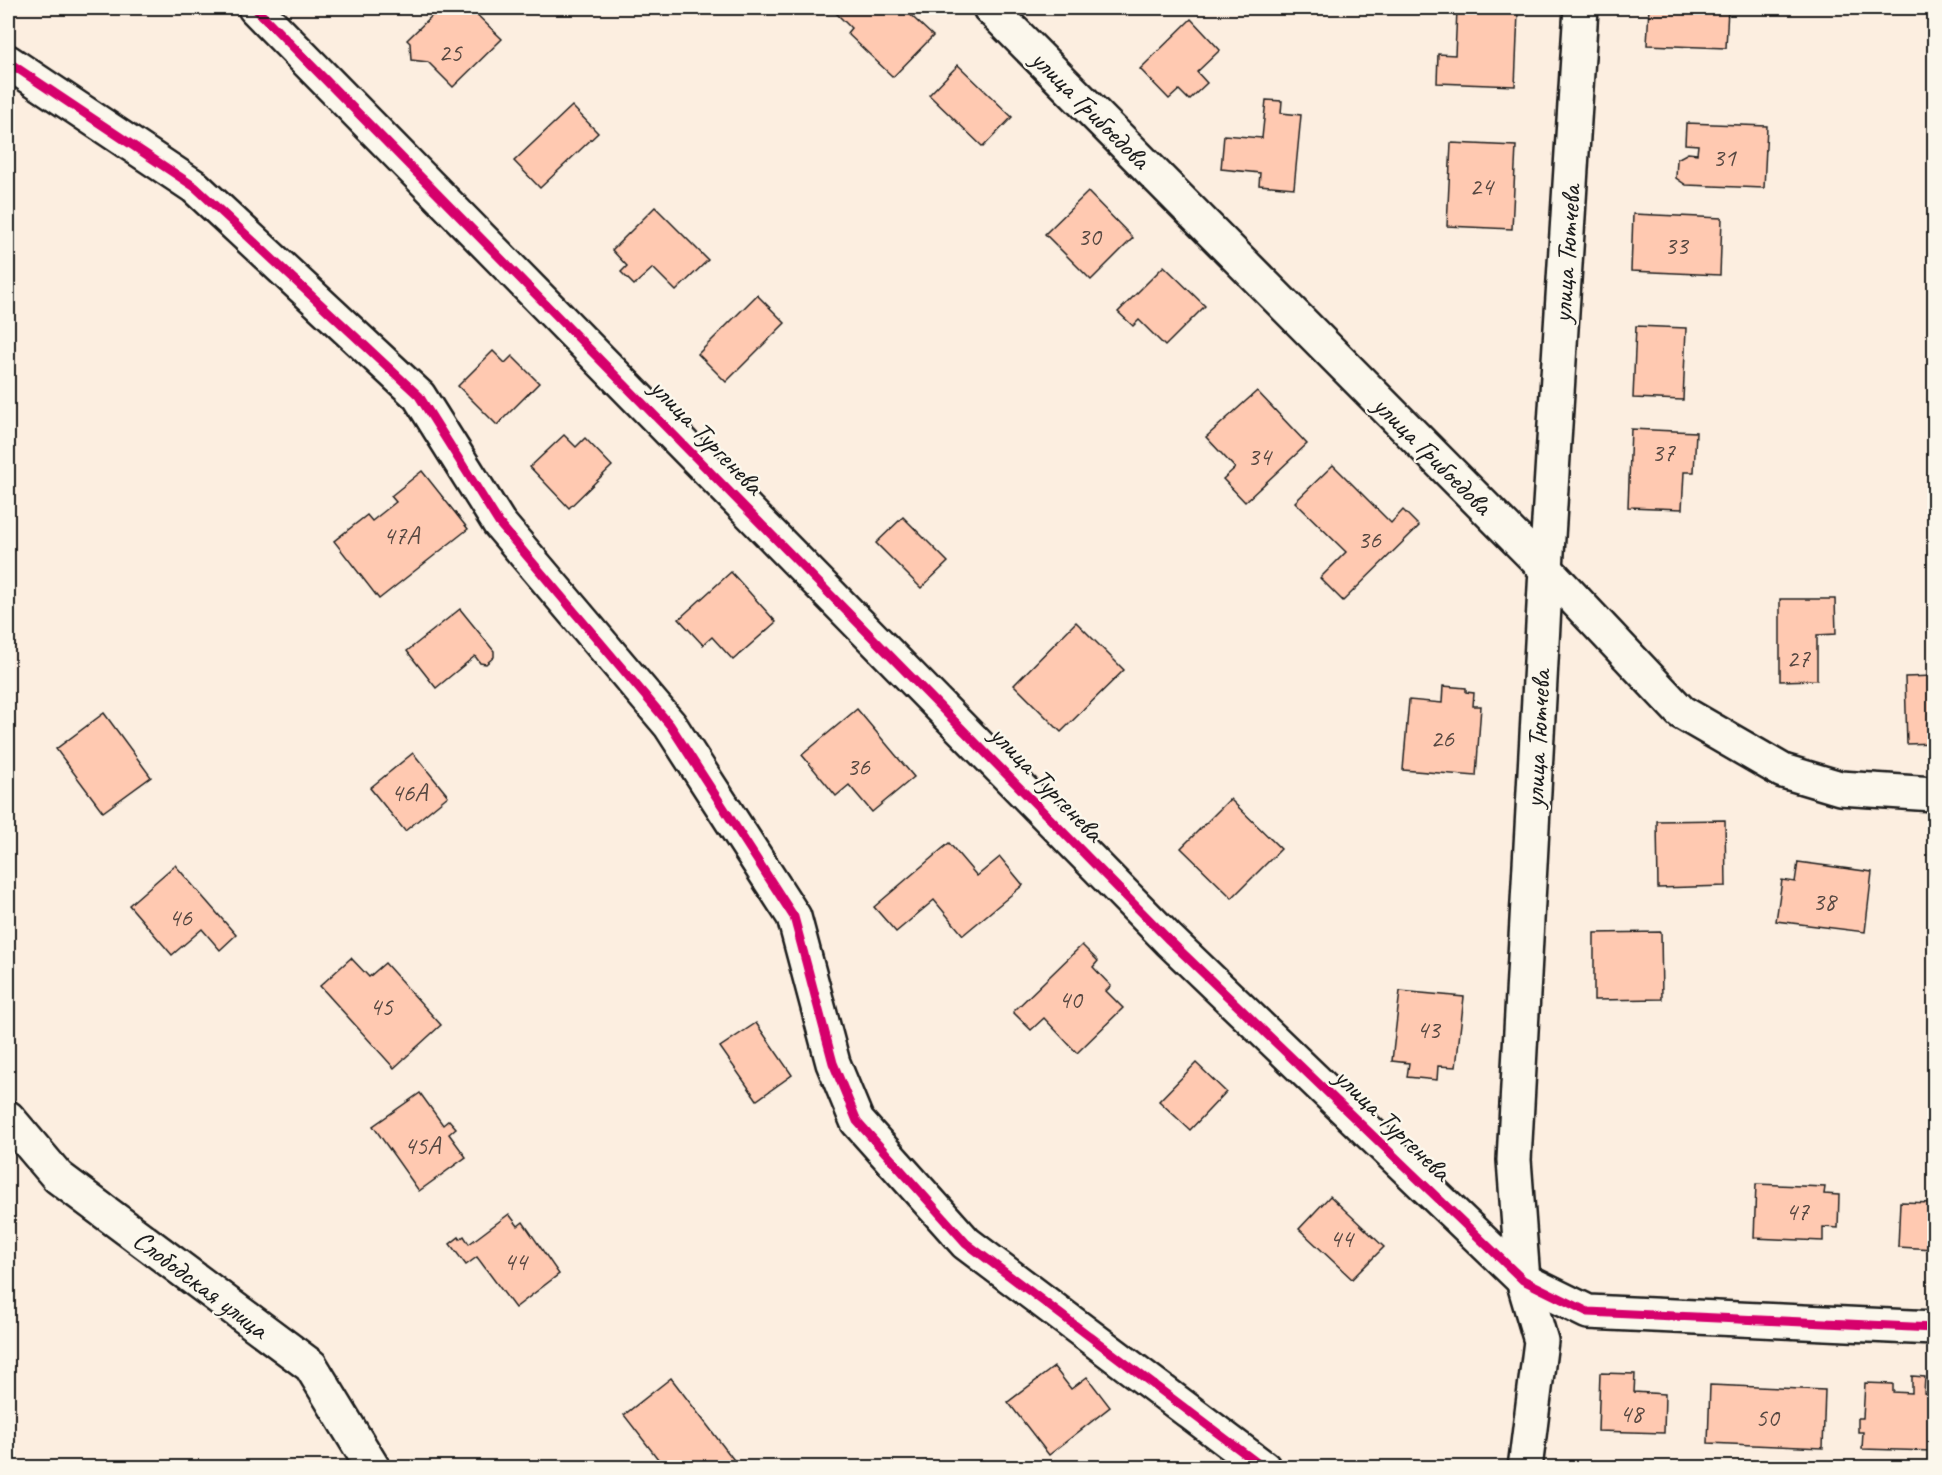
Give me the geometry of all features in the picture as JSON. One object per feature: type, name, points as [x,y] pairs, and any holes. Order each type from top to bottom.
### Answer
[{"type":"street","name":"улица Тургенева","points":[[255,8],[1169,940],[1523,1280],[1588,1312],[1935,1328]]},
{"type":"street","name":"улица Грибоедова","points":[[990,8],[1546,569],[1681,712],[1783,771],[1840,788],[1935,794]]},
{"type":"street","name":"улица Тютчева","points":[[1525,1467],[1541,1341],[1523,1280],[1514,1160],[1546,569],[1581,8]]},
{"type":"street","points":[[8,62],[195,187],[419,396],[499,523],[670,725],[794,917],[833,1063],[857,1121],[966,1243],[1264,1467]]},
{"type":"street","name":"Слободская улица","points":[[8,1118],[58,1177],[311,1366],[373,1467]]},
{"type":"building","points":[[440,8],[470,8],[502,39],[453,87],[428,62],[411,60],[410,43],[407,40]]},
{"type":"building","points":[[831,8],[903,8],[933,36],[893,77],[847,33],[851,28]]},
{"type":"building","points":[[1649,8],[1728,8],[1726,48],[1647,45]]},
{"type":"building","points":[[1457,10],[1518,12],[1515,86],[1437,83],[1438,54],[1455,55]]},
{"type":"building","points":[[1191,19],[1220,50],[1197,72],[1207,83],[1189,100],[1179,90],[1169,99],[1140,69]]},
{"type":"building","points":[[958,65],[1012,117],[983,147],[929,95]]},
{"type":"building","points":[[1266,100],[1282,101],[1281,113],[1301,115],[1294,188],[1259,185],[1260,173],[1221,169],[1224,135],[1262,138]]},
{"type":"building","points":[[572,106],[598,133],[540,188],[514,161]]},
{"type":"building","points":[[1686,123],[1767,126],[1764,188],[1686,185],[1676,178],[1677,159],[1688,153],[1697,154],[1698,145],[1685,144]]},
{"type":"building","points":[[1451,143],[1516,146],[1512,229],[1447,226]]},
{"type":"building","points":[[1088,192],[1133,238],[1091,280],[1045,234]]},
{"type":"building","points":[[655,207],[708,260],[676,291],[653,268],[634,285],[621,272],[627,266],[612,250]]},
{"type":"building","points":[[1633,214],[1722,218],[1720,275],[1631,271]]},
{"type":"building","points":[[1164,266],[1205,306],[1165,346],[1139,320],[1133,326],[1118,312]]},
{"type":"building","points":[[757,295],[785,323],[726,382],[698,354]]},
{"type":"building","points":[[1636,326],[1686,328],[1683,400],[1633,398]]},
{"type":"building","points":[[493,351],[505,363],[512,356],[539,383],[497,425],[458,386]]},
{"type":"building","points":[[1257,391],[1307,444],[1245,502],[1223,479],[1235,468],[1206,437]]},
{"type":"building","points":[[1631,429],[1696,432],[1694,472],[1684,472],[1682,509],[1628,507]]},
{"type":"building","points":[[564,435],[576,447],[585,438],[612,466],[569,508],[530,467]]},
{"type":"building","points":[[1333,465],[1391,523],[1403,510],[1419,526],[1343,601],[1320,578],[1346,552],[1295,502]]},
{"type":"building","points":[[422,471],[468,529],[379,599],[334,541],[367,515],[372,521],[396,502],[391,496]]},
{"type":"building","points":[[903,517],[948,562],[921,588],[876,543]]},
{"type":"building","points":[[731,572],[776,622],[733,660],[712,637],[703,645],[679,619]]},
{"type":"building","points":[[1780,599],[1835,599],[1836,634],[1817,635],[1817,680],[1780,681]]},
{"type":"building","points":[[460,609],[494,651],[494,657],[486,664],[480,663],[475,656],[436,688],[407,651]]},
{"type":"building","points":[[1076,622],[1124,670],[1061,732],[1014,685]]},
{"type":"building","points":[[1934,676],[1934,743],[1907,744],[1905,677]]},
{"type":"building","points":[[1443,686],[1466,688],[1466,692],[1474,693],[1473,706],[1481,706],[1476,776],[1403,770],[1409,700],[1442,703]]},
{"type":"building","points":[[857,709],[914,777],[872,812],[849,785],[836,796],[802,755]]},
{"type":"building","points":[[104,713],[151,777],[103,812],[56,749]]},
{"type":"building","points":[[413,753],[448,796],[405,831],[370,788]]},
{"type":"building","points":[[1230,799],[1281,849],[1232,898],[1181,848]]},
{"type":"building","points":[[1725,820],[1726,886],[1658,888],[1657,821]]},
{"type":"building","points":[[949,843],[977,876],[1000,857],[1023,885],[963,935],[934,900],[896,932],[874,907]]},
{"type":"building","points":[[1798,862],[1872,872],[1865,932],[1776,921],[1782,880],[1795,882]]},
{"type":"building","points":[[175,865],[236,935],[220,950],[202,929],[172,955],[129,905]]},
{"type":"building","points":[[1661,932],[1662,999],[1594,1000],[1594,933]]},
{"type":"building","points":[[1082,945],[1098,961],[1093,967],[1111,986],[1106,991],[1123,1008],[1077,1053],[1044,1018],[1031,1030],[1013,1012]]},
{"type":"building","points":[[351,958],[369,977],[385,963],[441,1025],[394,1068],[320,986]]},
{"type":"building","points":[[1400,991],[1464,997],[1456,1067],[1438,1066],[1437,1080],[1407,1077],[1409,1063],[1392,1061]]},
{"type":"building","points":[[756,1023],[792,1075],[757,1100],[720,1047]]},
{"type":"building","points":[[1196,1063],[1226,1092],[1190,1130],[1159,1101]]},
{"type":"building","points":[[420,1093],[443,1125],[449,1120],[456,1128],[449,1134],[466,1157],[419,1191],[373,1126]]},
{"type":"building","points":[[1756,1184],[1825,1187],[1824,1194],[1839,1195],[1838,1228],[1823,1227],[1823,1241],[1754,1238]]},
{"type":"building","points":[[1330,1196],[1384,1247],[1352,1279],[1299,1229]]},
{"type":"building","points":[[1900,1202],[1934,1203],[1934,1249],[1898,1247]]},
{"type":"building","points":[[509,1214],[518,1226],[523,1222],[559,1274],[515,1308],[477,1257],[466,1265],[450,1244],[464,1236],[469,1244]]},
{"type":"building","points":[[1054,1367],[1071,1389],[1087,1377],[1110,1407],[1049,1455],[1008,1402]]},
{"type":"building","points":[[1600,1373],[1635,1374],[1634,1392],[1665,1394],[1664,1433],[1598,1431]]},
{"type":"building","points":[[1912,1376],[1925,1377],[1924,1393],[1934,1394],[1934,1451],[1862,1449],[1863,1432],[1858,1432],[1858,1418],[1863,1418],[1865,1383],[1893,1384],[1893,1392],[1912,1393]]},
{"type":"building","points":[[671,1378],[740,1468],[665,1468],[624,1415]]},
{"type":"building","points":[[1710,1385],[1825,1390],[1823,1448],[1708,1443]]},
{"type":"cycle path","points":[[255,8],[1169,940],[1523,1280],[1588,1312],[1934,1328]]},
{"type":"cycle path","points":[[8,62],[195,187],[419,396],[499,523],[670,725],[794,917],[833,1063],[857,1121],[966,1243],[1264,1468]]}]
